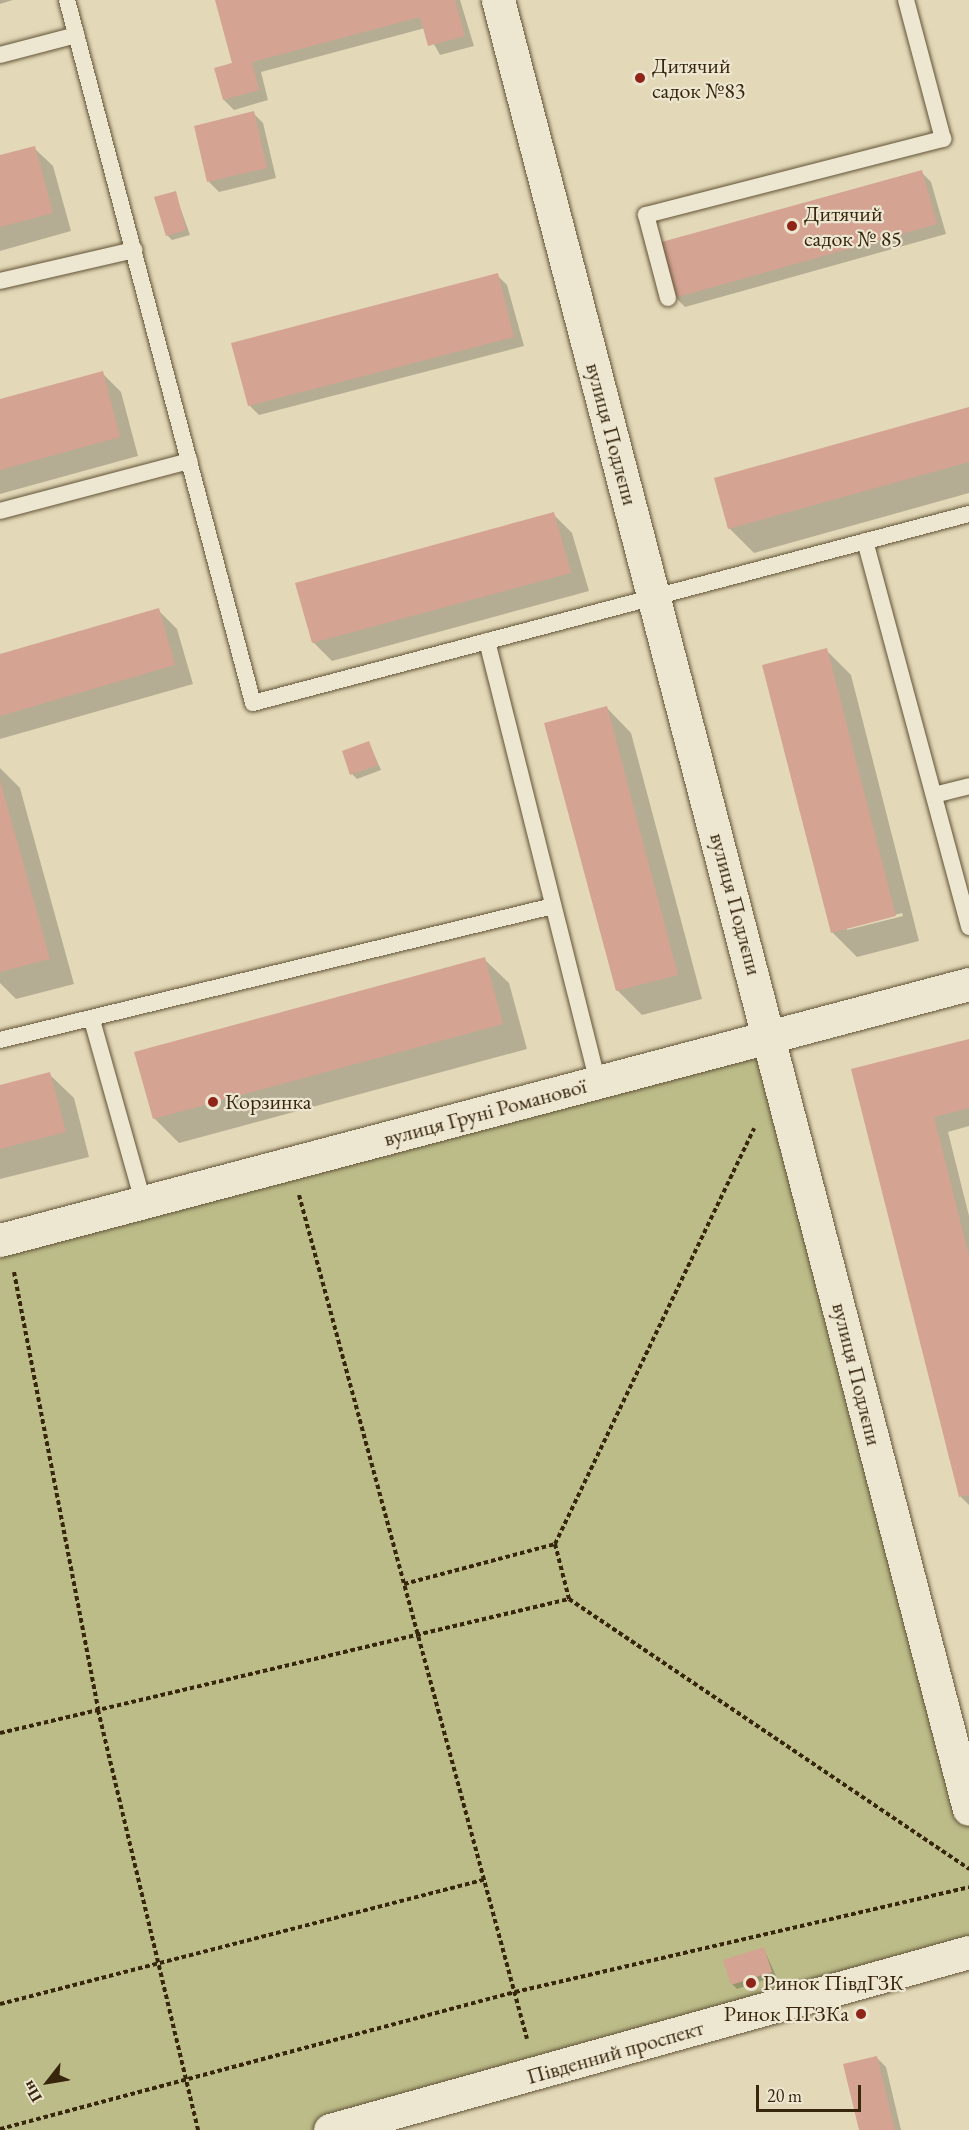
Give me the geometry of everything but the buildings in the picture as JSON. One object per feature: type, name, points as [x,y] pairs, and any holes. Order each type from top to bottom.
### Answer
[{"type":"street","name":"вулиця Подлєпи","points":[[498,0],[770,1036],[969,1809]]},
{"type":"street","name":"вулиця Груні Романової","points":[[4,1239],[969,984]]},
{"type":"street","name":"Південний проспект","points":[[330,2130],[537,2075],[969,1952]]},
{"type":"lane","points":[[67,0],[253,703],[487,641],[654,593],[969,514]]},
{"type":"lane","points":[[668,298],[646,215],[943,139],[906,0]]},
{"type":"lane","points":[[0,55],[76,35]]},
{"type":"lane","points":[[0,281],[134,250]]},
{"type":"lane","points":[[0,511],[189,460]]},
{"type":"lane","points":[[865,541],[969,927]]},
{"type":"lane","points":[[487,641],[598,1082]]},
{"type":"lane","points":[[934,795],[969,786]]},
{"type":"lane","points":[[0,1040],[92,1020],[553,906]]},
{"type":"lane","points":[[92,1020],[143,1202]]},
{"type":"path","points":[[780,1075],[555,1544],[569,1599],[969,1869]]},
{"type":"path","points":[[291,1163],[537,2075]]},
{"type":"path","points":[[4,1239],[98,1710],[198,2130]]},
{"type":"path","points":[[404,1584],[555,1544]]},
{"type":"path","points":[[0,1733],[569,1599]]},
{"type":"path","points":[[0,2004],[484,1880]]},
{"type":"path","points":[[0,2129],[185,2077],[514,1992],[969,1887]]},
{"type":"green space","points":[[770,1036],[969,1809],[969,1952],[326,2130],[0,2130],[0,1240]]},
{"type":"place","name":"Дитячий садок №83","points":[[640,78]]},
{"type":"place","name":"Дитячий садок № 85","points":[[792,226]]},
{"type":"place","name":"Корзинка","points":[[213,1102]]},
{"type":"place","name":"Ринок ПівдГЗК","points":[[751,1983]]},
{"type":"place","name":"Ринок ПГЗКа","points":[[861,2014]]}]
